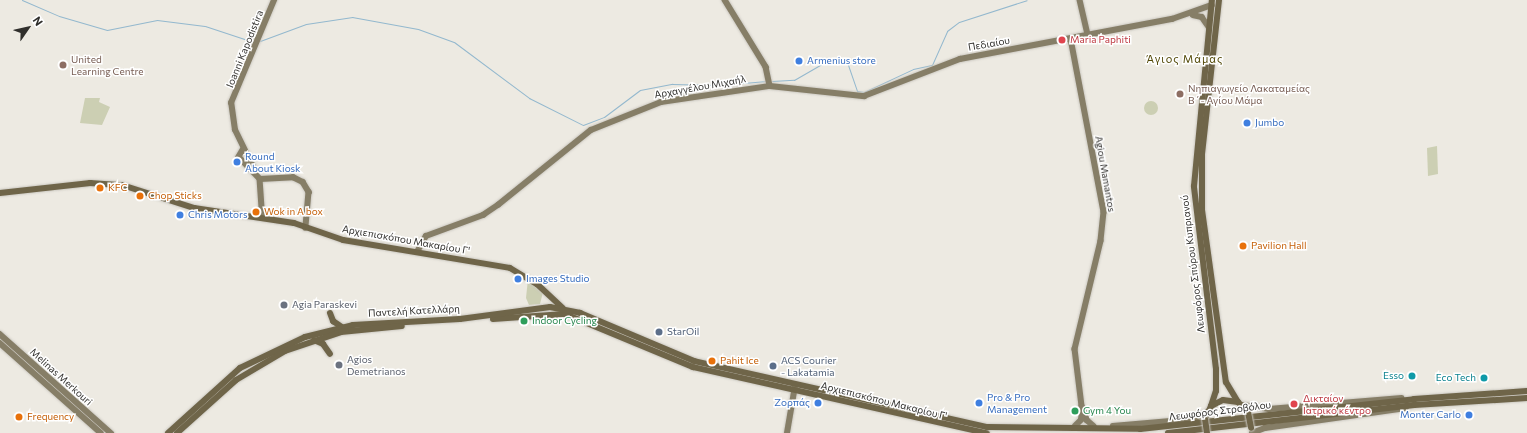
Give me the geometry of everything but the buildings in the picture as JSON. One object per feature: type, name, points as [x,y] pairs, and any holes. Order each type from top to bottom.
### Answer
[{"type":"main road","name":"Λεωφόρος Σπύρου Κυπριανού","points":[[1219,0],[1202,154],[1202,210],[1226,382],[1248,412],[1251,431]]},
{"type":"main road","name":"Λεωφόρος Σπύρου Κυπριανού","points":[[1207,433],[1205,419],[1211,406],[1217,384],[1194,186],[1212,3]]},
{"type":"main road","name":"Αρχιεπισκόπου Μακαρίου Γ'","points":[[0,193],[106,183],[194,208],[263,218],[306,228],[343,240],[510,268],[545,290],[563,308],[694,361],[795,386],[962,432]]},
{"type":"main road","points":[[545,290],[550,310]]},
{"type":"main road","name":"Αρχιεπισκόπου Μακαρίου Γ'","points":[[550,310],[563,308]]},
{"type":"main road","name":"Αρχιεπισκόπου Μακαρίου Γ'","points":[[550,310],[581,318],[693,367],[795,386],[963,422]]},
{"type":"main road","name":"Παντελή Κατελλάρη","points":[[168,433],[223,382],[251,361],[283,344],[342,327],[460,319],[550,310]]},
{"type":"main road","name":"Παντελή Κατελλάρη","points":[[177,433],[214,398],[257,365],[314,340],[363,329],[550,310]]},
{"type":"main road","points":[[330,313],[333,321],[342,327]]},
{"type":"main road","points":[[314,340],[323,344],[330,354]]},
{"type":"main road","name":"Λεωφόρος Στροβόλου","points":[[963,422],[1021,429],[1140,429],[1527,391]]},
{"type":"main road","name":"Λεωφόρος Στροβόλου","points":[[1168,433],[1414,402],[1527,398]]},
{"type":"main road","points":[[1211,406],[1223,400],[1241,404]]},
{"type":"main road","points":[[962,432],[987,433]]},
{"type":"street","name":"Ioanni Kapodistira","points":[[260,179],[244,155],[231,103],[258,44],[274,0]]},
{"type":"street","points":[[725,0],[766,67],[770,83]]},
{"type":"street","points":[[1080,0],[1088,35]]},
{"type":"street","name":"Πεδιαίου","points":[[795,87],[864,96],[960,59],[1191,14],[1212,3]]},
{"type":"street","points":[[1191,14],[1202,17],[1209,27]]},
{"type":"street","name":"Agiou Mamantos","points":[[1071,38],[1104,212],[1101,241],[1076,339],[1082,406],[1081,420],[1075,426]]},
{"type":"street","name":"Αρχαγγέλου Μιχαήλ","points":[[417,252],[423,238],[489,211],[597,126],[661,102],[770,83],[795,87]]},
{"type":"street","points":[[263,218],[260,179],[293,177],[303,182],[309,192],[306,228]]},
{"type":"street","name":"Melinas Merkouri","points":[[0,334],[111,433]]},
{"type":"street","name":"Melinas Merkouri","points":[[0,343],[101,433]]},
{"type":"street","points":[[786,433],[795,386]]},
{"type":"street","points":[[1241,404],[1269,409],[1344,401],[1414,402]]},
{"type":"street","points":[[1251,431],[1414,402]]},
{"type":"street","name":"Agiou Mamantos","points":[[1082,406],[1087,420],[1094,426]]},
{"type":"street","points":[[1021,429],[1173,422],[1194,419],[1207,412]]},
{"type":"street","points":[[962,432],[963,422]]},
{"type":"green space","points":[[85,98],[100,98],[99,102],[110,107],[102,125],[80,123]]},
{"type":"green space","points":[[1148,101],[1154,101],[1158,105],[1158,111],[1154,115],[1148,115],[1144,111],[1144,105]]},
{"type":"green space","points":[[1437,146],[1438,174],[1428,176],[1427,148]]},
{"type":"green space","points":[[528,279],[543,292],[540,304],[529,305],[526,298]]},
{"type":"waterway","points":[[22,0],[59,16],[107,30],[157,20],[205,26],[253,42]]},
{"type":"waterway","points":[[772,81],[794,80],[825,62],[846,59],[857,91],[864,92],[913,69],[932,65],[947,31],[959,22],[1027,0]]},
{"type":"waterway","points":[[260,41],[306,24],[352,17],[418,29],[454,42],[529,98],[583,125],[604,117],[640,90],[672,84],[715,85]]},
{"type":"waterway","points":[[721,85],[767,81]]},
{"type":"place","name":"Maria Paphiti","points":[[1062,40]]},
{"type":"place","name":"Armenius store","points":[[799,61]]},
{"type":"place","name":"United Learning Centre","points":[[63,65]]},
{"type":"place","name":"Νηπιαγωγείο Λακαταμείας Β΄- Αγίου Μάμα","points":[[1180,94]]},
{"type":"place","name":"Jumbo","points":[[1247,123]]},
{"type":"place","name":"Round About Kiosk","points":[[237,162]]},
{"type":"place","name":"KFC","points":[[100,188]]},
{"type":"place","name":"Chop Sticks","points":[[140,196]]},
{"type":"place","name":"Wok in A box","points":[[256,212]]},
{"type":"place","name":"Chris Motors","points":[[180,215]]},
{"type":"place","name":"Pavilion Hall","points":[[1243,246]]},
{"type":"place","name":"Images Studio","points":[[518,279]]},
{"type":"place","name":"Agia Paraskevi","points":[[284,305]]},
{"type":"place","name":"Indoor Cycling","points":[[524,321]]},
{"type":"place","name":"StarOil","points":[[659,332]]},
{"type":"place","name":"Pahit Ice","points":[[712,361]]},
{"type":"place","name":"Agios Demetrianos","points":[[339,365]]},
{"type":"place","name":"ACS Courier - Lakatamia","points":[[773,366]]},
{"type":"place","name":"Esso","points":[[1412,376]]},
{"type":"place","name":"Eco Tech","points":[[1484,378]]},
{"type":"place","name":"Ζορπάς","points":[[818,403]]},
{"type":"place","name":"Pro & Pro Management","points":[[979,403]]},
{"type":"place","name":"Δικταίον Ιατρικό κέντρο","points":[[1294,404]]},
{"type":"place","name":"Gym 4 You","points":[[1075,411]]},
{"type":"place","name":"Monter Carlo","points":[[1469,415]]},
{"type":"place","name":"Frequency","points":[[19,417]]},
{"type":"district","name":"Άγιος Μάμας","points":[[1185,59]]}]
